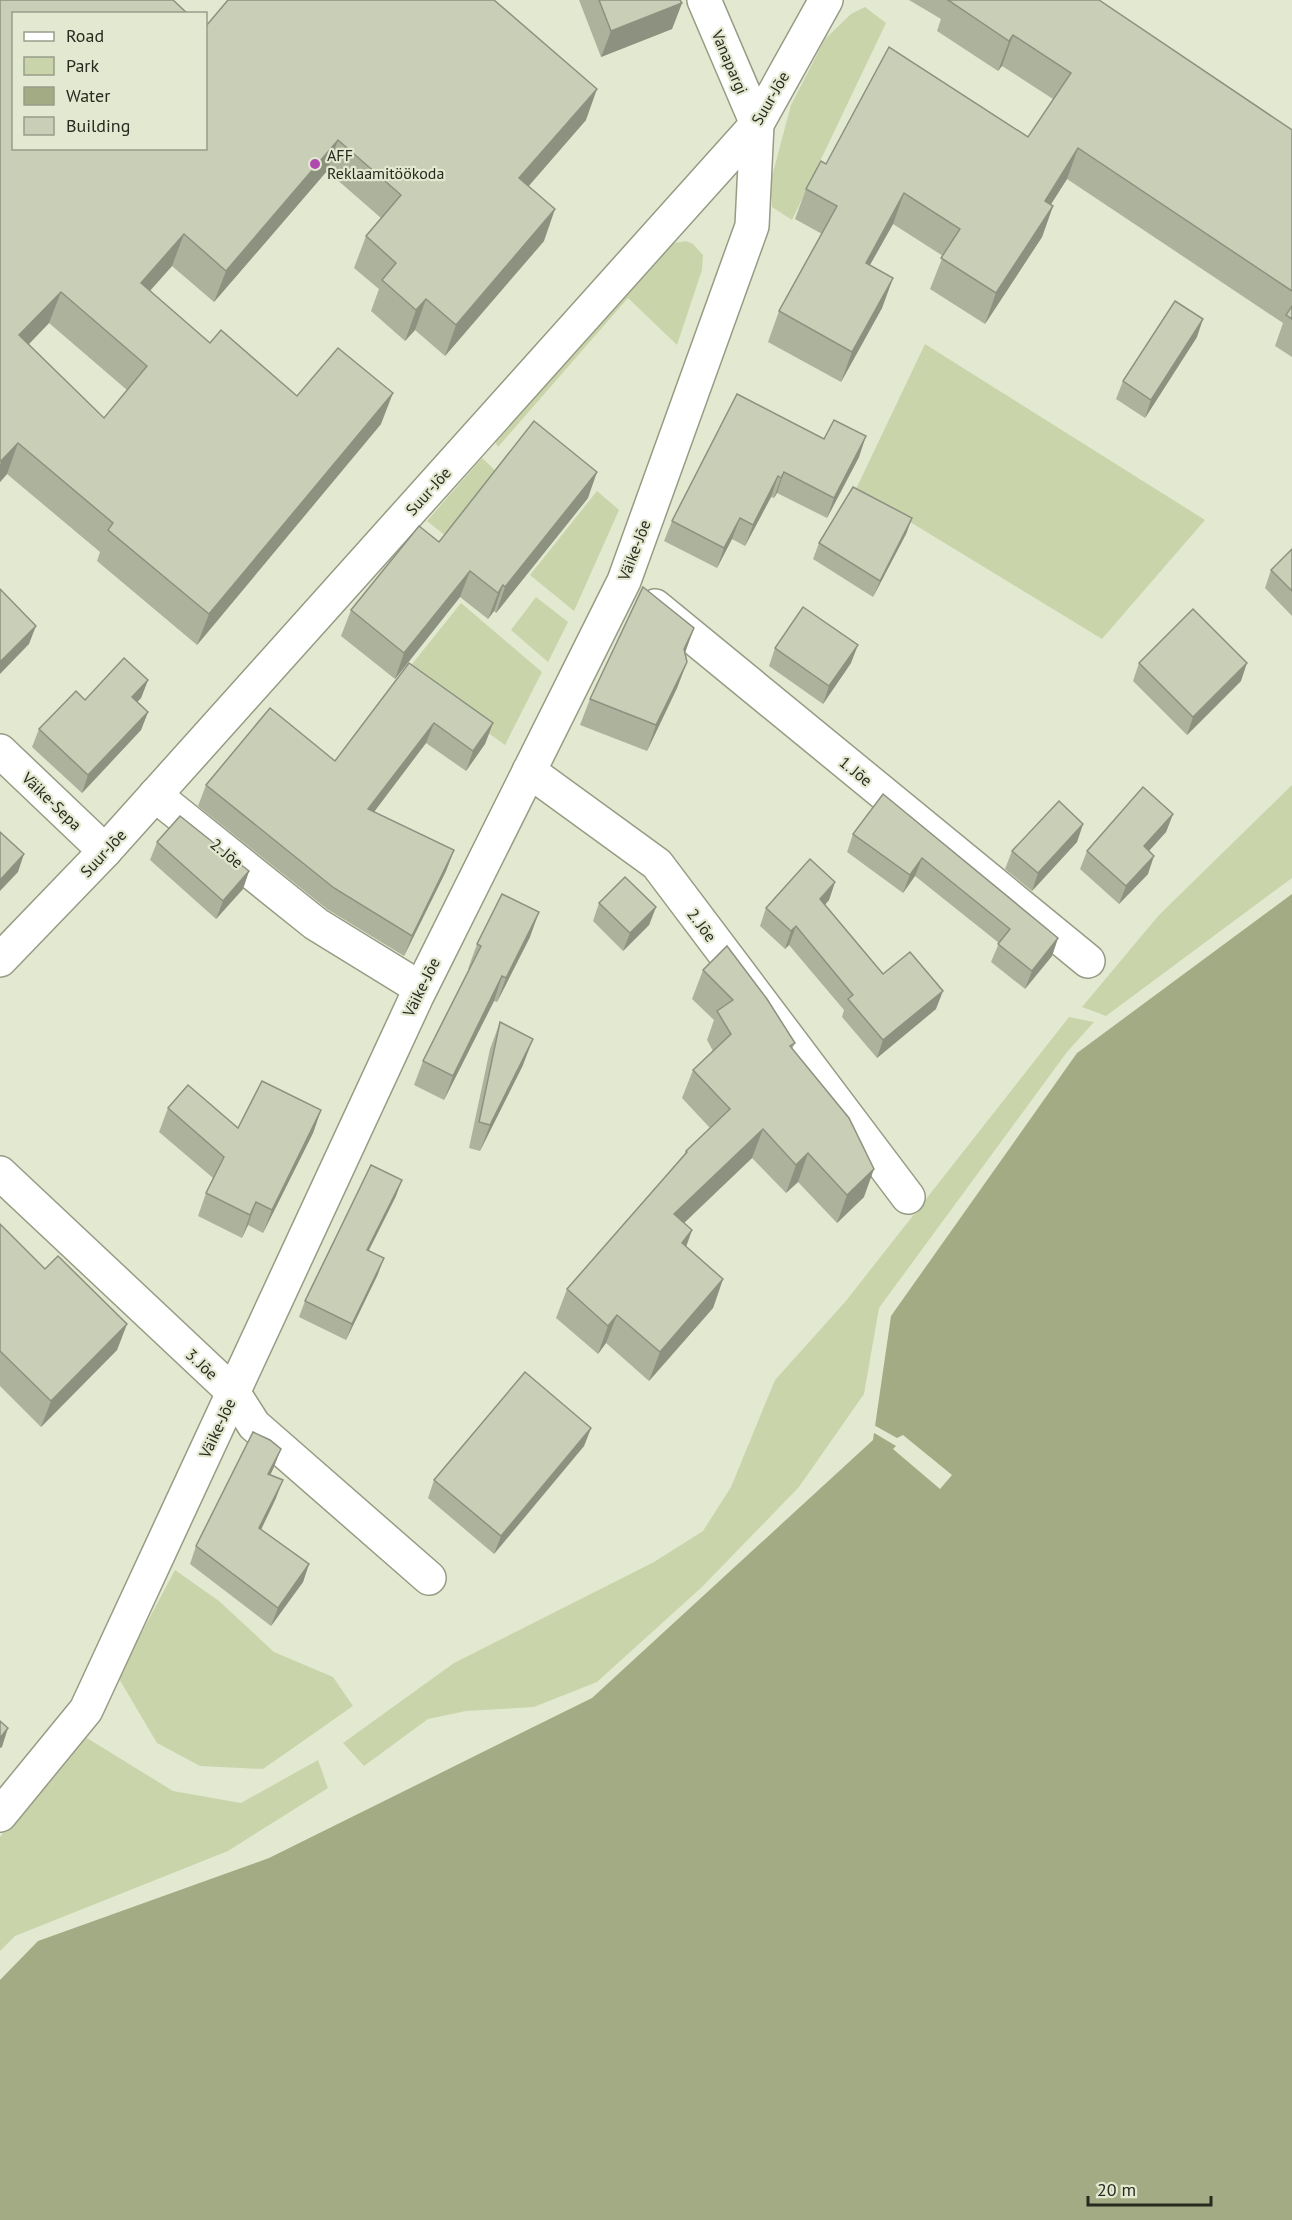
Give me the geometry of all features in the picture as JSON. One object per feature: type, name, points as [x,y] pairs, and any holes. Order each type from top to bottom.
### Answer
[{"type":"street","name":"Vanapargi","points":[[704,0],[757,124]]},
{"type":"street","name":"Suur-Jõe","points":[[0,960],[105,851],[757,124],[826,0]]},
{"type":"street","name":"Väike-Jõe","points":[[0,1815],[86,1710],[420,988],[624,580],[752,226],[757,124]]},
{"type":"street","name":"1. Jõe","points":[[624,580],[1088,961]]},
{"type":"street","name":"Väike-Sepa","points":[[0,751],[105,851]]},
{"type":"street","name":"2. Jõe","points":[[529,771],[657,864],[908,1197]]},
{"type":"street","name":"2. Jõe","points":[[155,795],[316,924],[420,988]]},
{"type":"street","name":"3. Jõe","points":[[0,1173],[233,1392],[254,1425],[429,1578]]},
{"type":"green space","points":[[865,7],[886,23],[792,220],[772,207],[771,180],[791,105],[825,39],[851,14]]},
{"type":"green space","points":[[686,241],[693,244],[703,255],[702,270],[677,345],[628,298],[498,447],[495,441],[663,245]]},
{"type":"green space","points":[[925,344],[1205,520],[1102,639],[856,489]]},
{"type":"green space","points":[[482,458],[499,474],[447,537],[427,521]]},
{"type":"green space","points":[[597,491],[619,510],[574,611],[530,575]]},
{"type":"green space","points":[[536,597],[568,622],[548,662],[511,630]]},
{"type":"green space","points":[[461,603],[542,672],[505,745],[455,709],[409,668]]},
{"type":"green space","points":[[1292,785],[1292,878],[1106,1016],[1082,1007],[1159,915]]},
{"type":"green space","points":[[1069,1017],[1094,1022],[1067,1052],[879,1308],[864,1394],[799,1487],[702,1587],[597,1682],[534,1707],[466,1711],[428,1719],[364,1766],[343,1743],[454,1663],[654,1562],[703,1531],[731,1487],[775,1380],[845,1302]]},
{"type":"green space","points":[[175,1570],[219,1601],[274,1652],[333,1677],[353,1706],[263,1769],[200,1766],[157,1743],[118,1677]]},
{"type":"green space","points":[[87,1738],[173,1791],[241,1803],[318,1760],[328,1788],[228,1851],[15,1936],[0,1951],[0,1837],[61,1756]]},
{"type":"water","points":[[1292,894],[1292,2220],[0,2220],[0,1980],[38,1941],[269,1858],[592,1698],[873,1440],[891,1316],[1077,1053]]},
{"type":"pier","points":[[872,1424],[897,1438],[903,1435],[952,1475],[940,1489],[893,1449],[896,1446],[871,1431]]},
{"type":"building","points":[[0,0],[173,0],[186,12],[12,12],[12,150],[207,150],[207,25],[228,0],[494,0],[597,89],[519,178],[555,209],[456,325],[426,299],[416,310],[382,280],[396,263],[366,236],[401,195],[338,140],[226,271],[184,234],[141,283],[210,343],[221,330],[297,396],[338,348],[393,393],[209,614],[108,530],[113,523],[18,443],[1,461]],"holes":[[[61,292],[147,366],[104,418],[19,335]]]},
{"type":"building","points":[[599,0],[680,0],[682,3],[611,31]]},
{"type":"building","points":[[948,0],[1099,0],[1292,130],[1292,291],[1078,148],[1045,201],[1053,206],[996,293],[941,258],[960,229],[904,193],[866,263],[893,278],[852,352],[779,311],[837,206],[806,189],[821,161],[826,164],[889,47],[1028,137],[1071,73],[1013,35],[1009,41]]},
{"type":"building","points":[[1175,301],[1203,319],[1151,400],[1123,381]]},
{"type":"building","points":[[1292,306],[1292,319],[1286,315]]},
{"type":"building","points":[[737,394],[824,439],[834,420],[866,436],[834,498],[784,472],[781,478],[778,476],[753,525],[740,518],[724,548],[672,521]]},
{"type":"building","points":[[534,421],[597,472],[505,587],[503,585],[498,593],[470,571],[404,653],[351,610],[419,526],[439,542]]},
{"type":"building","points":[[853,487],[912,518],[880,581],[819,543]]},
{"type":"building","points":[[1292,549],[1292,591],[1271,570]]},
{"type":"building","points":[[643,587],[694,628],[684,649],[687,662],[656,725],[590,699]]},
{"type":"building","points":[[0,589],[36,626],[0,662]]},
{"type":"building","points":[[803,607],[858,645],[829,686],[775,648]]},
{"type":"building","points":[[1193,609],[1247,663],[1193,717],[1139,663]]},
{"type":"building","points":[[124,658],[148,680],[132,697],[148,712],[88,775],[39,729],[76,691],[85,700]]},
{"type":"building","points":[[409,663],[493,723],[473,751],[434,723],[368,809],[454,850],[412,936],[334,888],[206,785],[270,708],[335,761]]},
{"type":"building","points":[[1143,787],[1173,814],[1144,846],[1154,856],[1126,886],[1087,851]]},
{"type":"building","points":[[883,794],[1058,938],[1032,971],[998,944],[1010,929],[922,858],[910,875],[853,834]]},
{"type":"building","points":[[1059,801],[1083,824],[1038,873],[1012,851]]},
{"type":"building","points":[[180,816],[249,871],[223,901],[157,842]]},
{"type":"building","points":[[0,832],[24,854],[0,880]]},
{"type":"building","points":[[810,859],[835,882],[820,899],[883,974],[910,952],[943,991],[883,1040],[848,999],[853,995],[796,926],[791,931],[766,908]]},
{"type":"building","points":[[625,877],[656,907],[630,933],[599,903]]},
{"type":"building","points":[[502,894],[539,912],[506,978],[502,976],[453,1076],[423,1061],[481,946],[477,944]]},
{"type":"building","points":[[727,946],[767,999],[795,1043],[790,1046],[849,1118],[874,1169],[847,1195],[808,1153],[796,1165],[763,1129],[674,1214],[692,1230],[682,1243],[723,1279],[660,1352],[617,1315],[608,1326],[567,1289],[686,1151],[730,1109],[693,1070],[731,1034],[717,1011],[733,1000],[703,970]]},
{"type":"building","points":[[500,1022],[533,1039],[490,1125],[479,1122]]},
{"type":"building","points":[[262,1081],[321,1110],[272,1210],[256,1202],[250,1215],[206,1193],[224,1157],[168,1108],[188,1085],[238,1128]]},
{"type":"building","points":[[371,1165],[402,1180],[367,1250],[384,1258],[352,1324],[305,1301]]},
{"type":"building","points":[[0,1224],[45,1269],[58,1256],[127,1324],[51,1401],[0,1351]]},
{"type":"building","points":[[525,1372],[591,1428],[501,1536],[434,1480]]},
{"type":"building","points":[[253,1432],[270,1440],[281,1449],[268,1474],[283,1480],[259,1528],[309,1564],[278,1608],[196,1546]]},
{"type":"building","points":[[0,1721],[8,1728],[0,1738]]},
{"type":"place","name":"AFF Reklaamitöökoda","points":[[315,164]]}]
